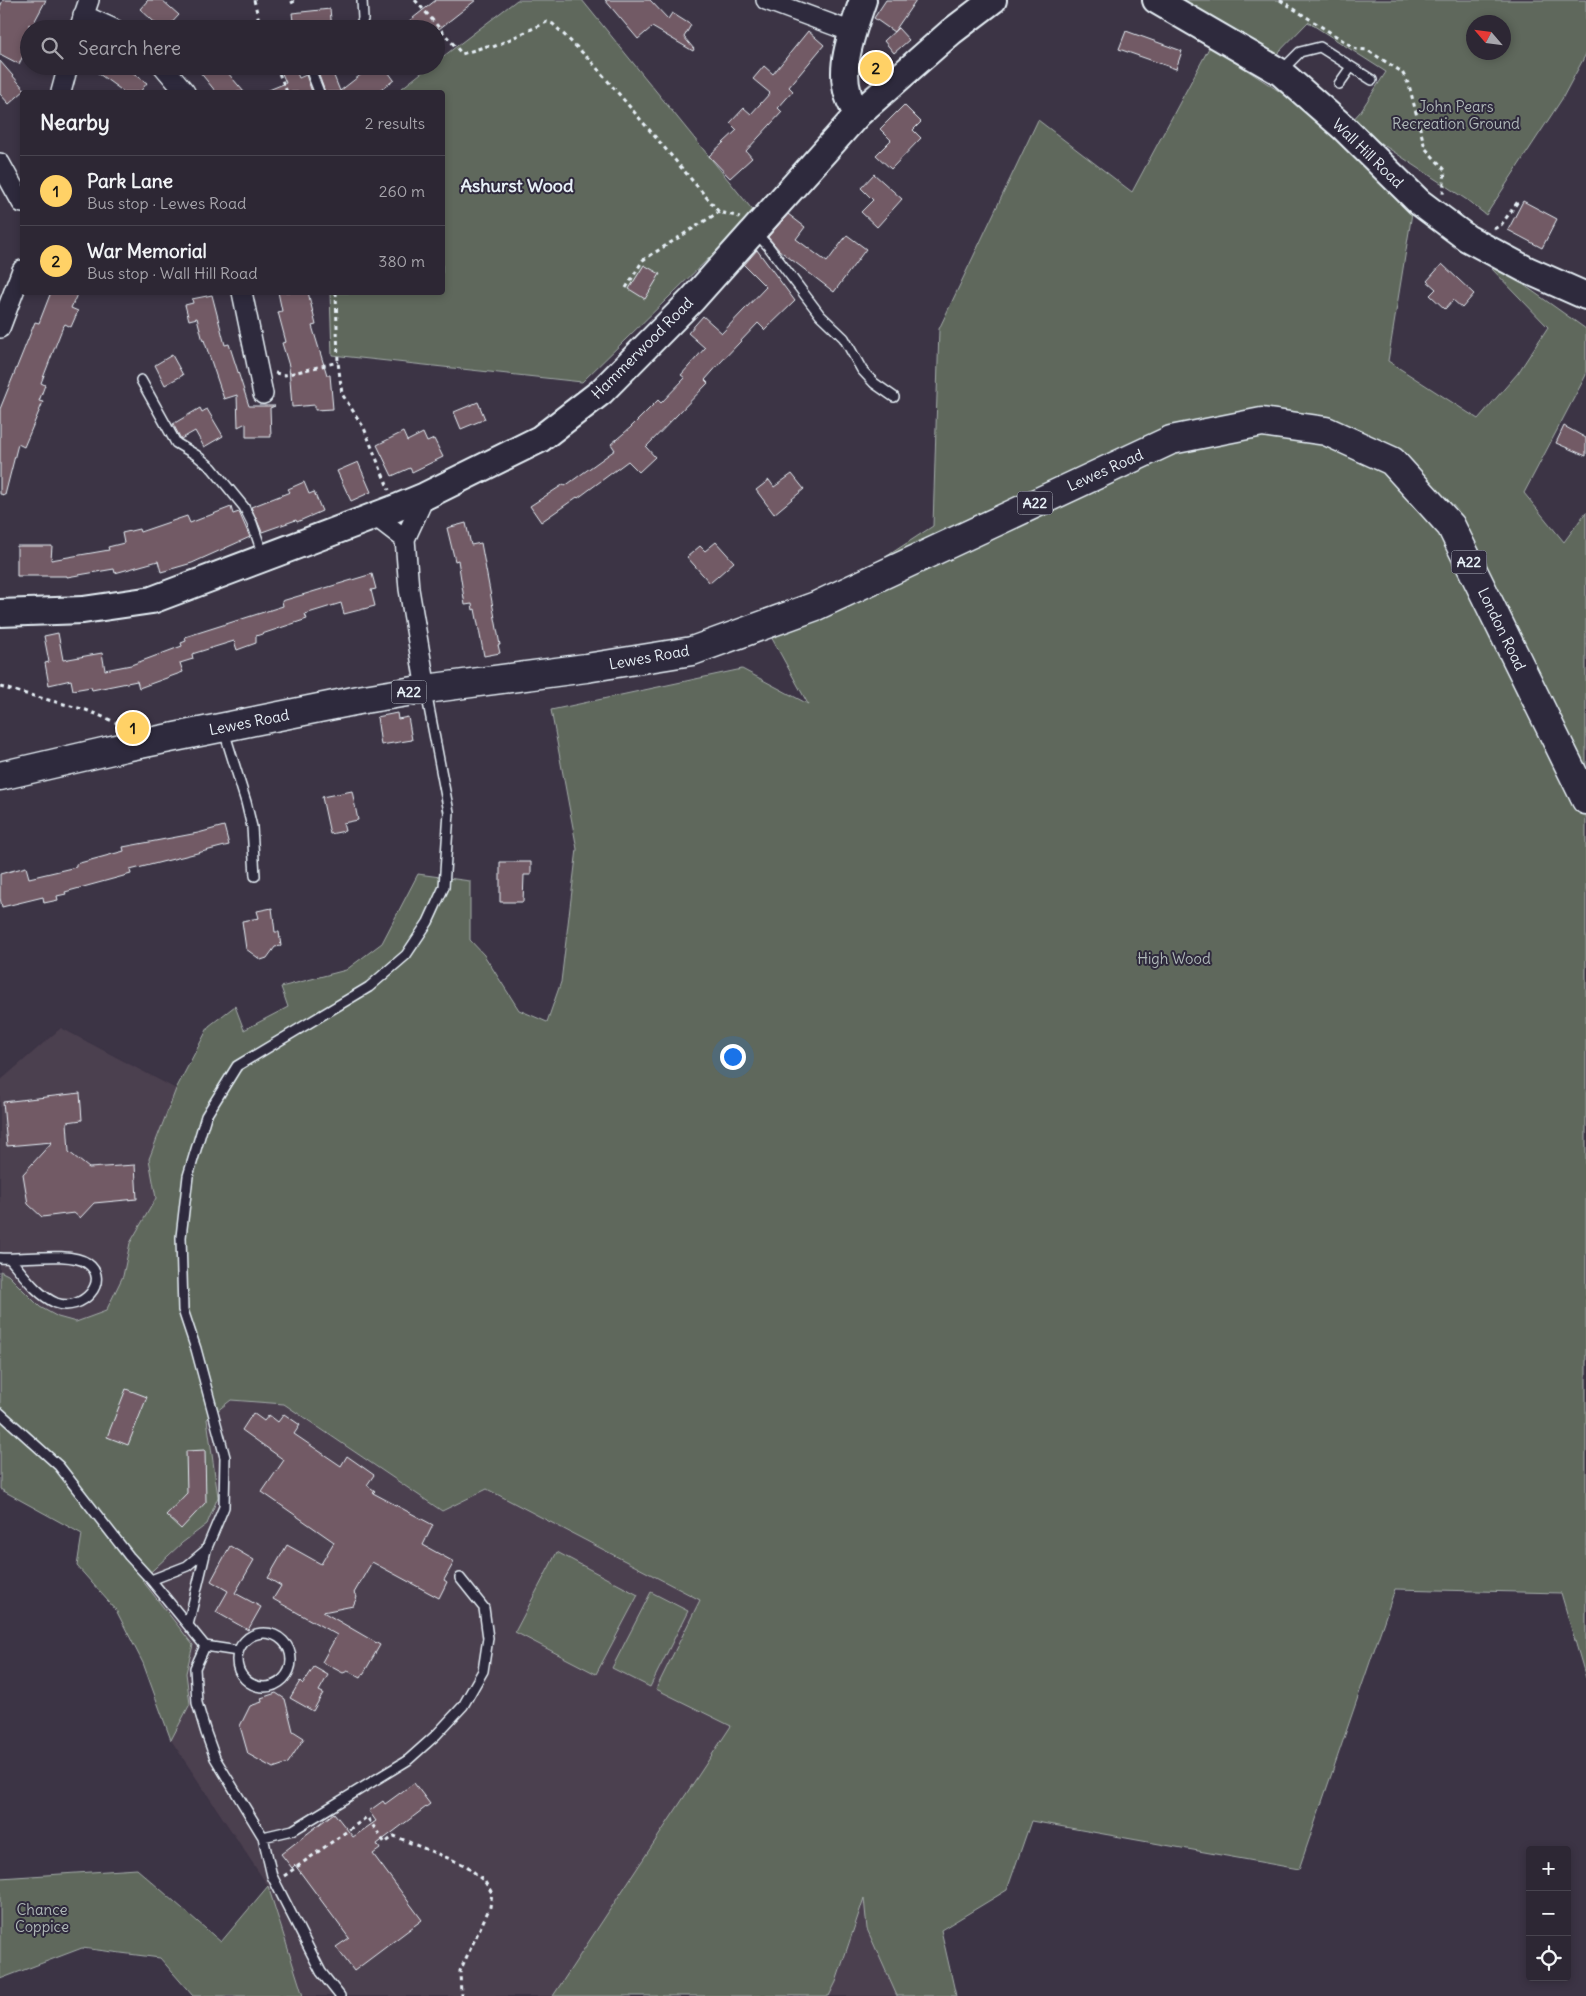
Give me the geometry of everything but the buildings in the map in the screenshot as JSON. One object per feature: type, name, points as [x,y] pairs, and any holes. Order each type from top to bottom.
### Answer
[{"type":"highway","name":"Lewes Road","points":[[0,776],[125,747],[364,699],[692,651],[816,606],[1170,440],[1262,422]]},
{"type":"highway","name":"London Road","points":[[1262,422],[1326,431],[1392,460],[1451,526],[1586,800]]},
{"type":"street","points":[[766,0],[852,32]]},
{"type":"street","points":[[863,0],[852,32],[843,72],[850,103],[858,114],[951,32],[993,0]]},
{"type":"street","name":"Wall Hill Road","points":[[1156,0],[1280,72],[1344,128],[1419,202],[1475,242],[1527,270],[1586,296]]},
{"type":"street","points":[[62,90],[66,75]]},
{"type":"street","points":[[171,75],[183,90]]},
{"type":"street","name":"Hammerwood Road","points":[[0,613],[83,610],[152,600],[425,496],[540,439],[600,392],[692,300],[858,114]]},
{"type":"street","points":[[0,163],[20,199]]},
{"type":"street","points":[[0,328],[20,275]]},
{"type":"street","points":[[243,295],[263,394]]},
{"type":"street","points":[[425,496],[405,539],[409,589],[426,689]]},
{"type":"street","points":[[386,512],[405,539]]},
{"type":"lane","points":[[362,0],[363,20]]},
{"type":"lane","points":[[1280,72],[1300,52],[1320,47],[1372,80]]},
{"type":"lane","points":[[1339,84],[1351,67]]},
{"type":"lane","points":[[312,75],[318,90]]},
{"type":"lane","points":[[753,230],[768,246],[820,315],[844,338],[862,370],[874,383],[894,397]]},
{"type":"lane","points":[[141,380],[176,443],[196,454],[212,468],[244,507],[252,523],[264,558]]},
{"type":"lane","points":[[188,1624],[206,1550],[224,1507],[225,1457],[196,1349],[183,1310],[181,1237],[188,1176],[206,1116],[237,1066],[369,988],[406,955],[428,922],[444,887],[449,812],[426,689]]},
{"type":"lane","points":[[223,728],[252,827],[254,876]]},
{"type":"lane","points":[[60,1257],[80,1260],[87,1263],[93,1270],[96,1277],[94,1286],[91,1294],[80,1303],[58,1304],[35,1289],[5,1258],[60,1257]]},
{"type":"lane","points":[[0,1413],[59,1466],[128,1556],[151,1580],[205,1646],[238,1651]]},
{"type":"lane","points":[[151,1580],[187,1566],[206,1550]]},
{"type":"lane","points":[[263,1837],[293,1830],[408,1760],[436,1735],[463,1706],[483,1671],[488,1638],[484,1608],[460,1578]]},
{"type":"lane","points":[[256,1634],[272,1634],[280,1638],[290,1651],[290,1668],[286,1676],[272,1686],[255,1685],[248,1682],[238,1668],[236,1660],[238,1651],[248,1637],[256,1634]]},
{"type":"lane","points":[[205,1646],[196,1668],[197,1703],[214,1758],[263,1837],[275,1883],[321,1972],[340,1996]]},
{"type":"path","points":[[254,0],[259,20]]},
{"type":"path","points":[[291,3],[297,0]]},
{"type":"path","points":[[415,0],[432,20]]},
{"type":"path","points":[[445,34],[462,54],[486,46],[493,47],[547,22],[553,24],[595,66],[719,212],[643,260],[626,288]]},
{"type":"path","points":[[280,75],[286,90]]},
{"type":"path","points":[[1443,197],[1445,170]]},
{"type":"path","points":[[1475,242],[1500,225],[1519,200]]},
{"type":"path","points":[[336,295],[338,362],[342,394],[364,428],[386,512]]},
{"type":"path","points":[[285,375],[338,362]]},
{"type":"path","points":[[0,687],[86,710],[120,724],[125,747]]},
{"type":"path","points":[[275,1883],[367,1818],[385,1843],[394,1836],[466,1866],[485,1882],[492,1893],[490,1907],[460,1971],[461,1996]]},
{"type":"shaded area","points":[[61,1028],[176,1089],[208,1102],[231,1400],[284,1404],[442,1511],[486,1488],[1051,1781],[867,1929],[897,1996],[303,1996],[268,1886],[171,1740],[143,1663],[116,1610],[77,1566],[82,1534],[0,1489],[0,1081]]},
{"type":"green space","points":[[517,0],[582,0],[755,213],[582,382],[332,355],[330,295],[445,295],[445,90],[400,90],[419,75],[445,75],[445,55]]},
{"type":"green space","name":"John Pears Recreation Ground","points":[[1168,0],[1586,0],[1586,54],[1562,99],[1486,215],[1467,200],[1350,123],[1360,112],[1386,72],[1308,22],[1272,59]]},
{"type":"green space","name":"High Wood","points":[[1210,46],[1311,112],[1412,213],[1388,361],[1478,419],[1518,373],[1548,327],[1491,268],[1497,266],[1586,329],[1586,375],[1524,493],[1564,542],[1586,512],[1586,1678],[1561,1593],[1395,1589],[1299,1869],[1031,1821],[1007,1890],[941,1930],[956,1996],[897,1996],[867,1929],[864,1898],[836,1982],[829,1996],[553,1996],[731,1726],[656,1689],[700,1600],[487,1489],[442,1511],[284,1404],[231,1400],[207,1419],[218,1497],[207,1524],[182,1543],[142,1580],[193,1645],[186,1673],[190,1704],[171,1740],[143,1663],[116,1610],[77,1566],[82,1534],[0,1489],[0,1271],[8,1275],[40,1307],[58,1317],[76,1322],[106,1311],[123,1276],[130,1243],[156,1198],[149,1159],[176,1089],[209,1026],[235,1006],[244,1030],[288,1007],[281,987],[346,970],[382,943],[418,874],[470,881],[470,940],[484,955],[519,1010],[547,1022],[561,982],[577,849],[551,710],[742,669],[808,704],[769,633],[933,526],[939,329],[1038,120],[1132,192]]},
{"type":"green space","points":[[557,1552],[638,1595],[596,1674],[515,1632]]},
{"type":"green space","points":[[651,1592],[688,1611],[650,1687],[612,1668]]},
{"type":"green space","name":"Chance Coppice","points":[[137,1869],[221,1942],[268,1886],[303,1996],[193,1996],[160,1958],[82,1948],[0,1979],[0,1878]]},
{"type":"place","name":"War Memorial","points":[[876,68]]},
{"type":"place","name":"Park Lane","points":[[133,728]]},
{"type":"district","name":"Ashurst Wood","points":[[517,185]]}]
